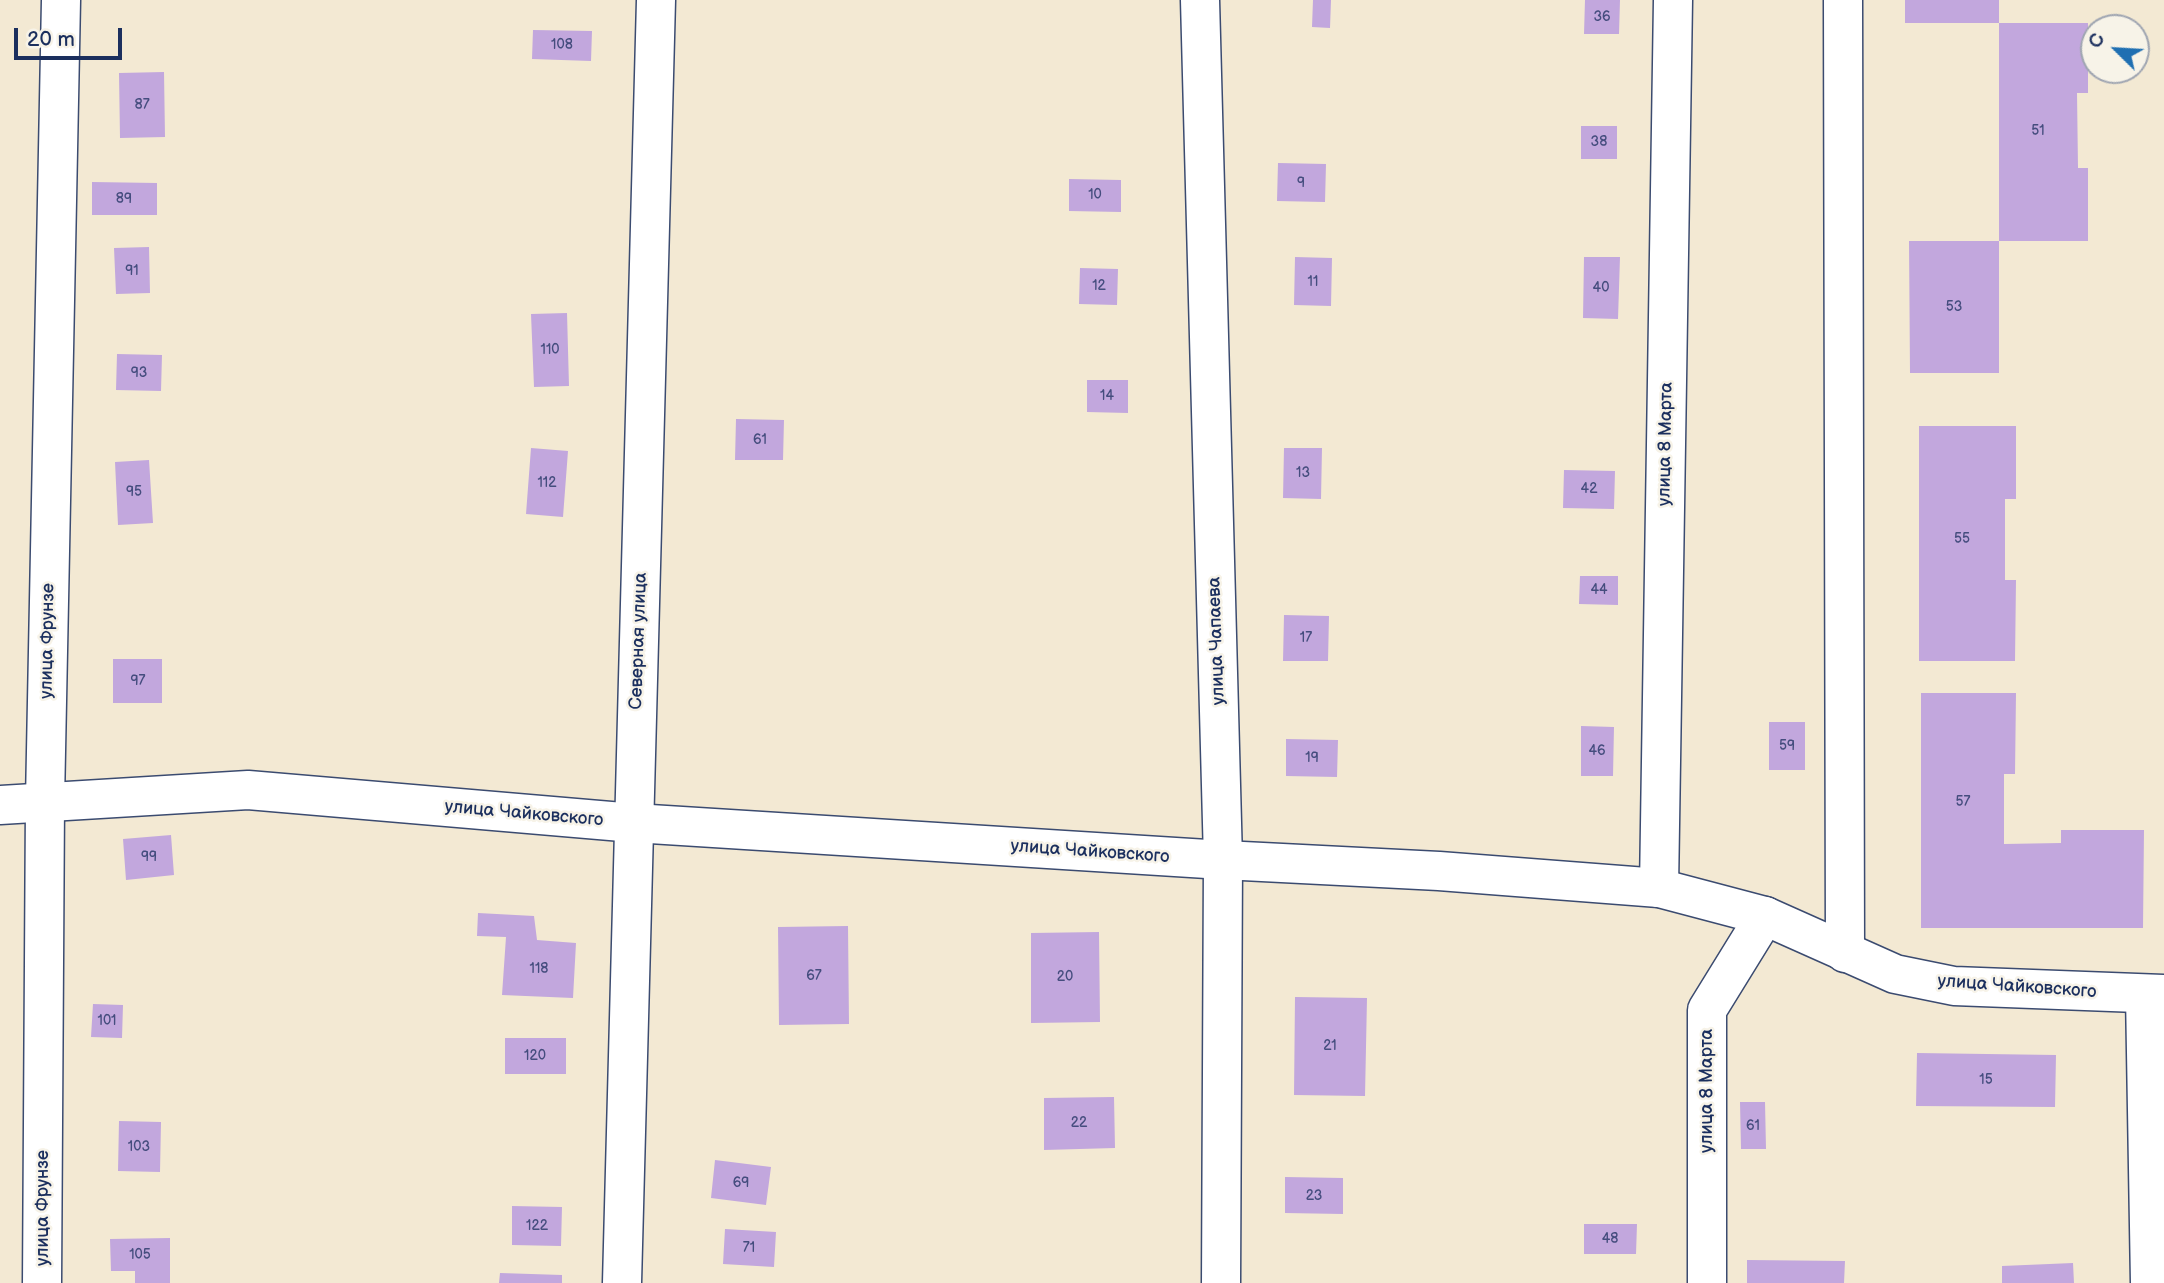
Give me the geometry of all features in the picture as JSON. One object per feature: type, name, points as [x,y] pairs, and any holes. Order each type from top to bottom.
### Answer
[{"type":"street","name":"улица Фрунзе","points":[[42,1283],[45,801],[61,0]]},
{"type":"street","name":"Северная улица","points":[[622,1283],[656,0]]},
{"type":"street","name":"улица Чапаева","points":[[1200,0],[1223,860],[1222,1283]]},
{"type":"street","name":"улица 8 Марта","points":[[1659,888],[1673,0]]},
{"type":"street","points":[[1843,0],[1844,953]]},
{"type":"street","name":"улица Чайковского","points":[[0,805],[248,790],[634,823],[1439,871],[1659,888],[1765,916],[1895,974],[1954,986],[2155,994]]},
{"type":"street","name":"улица 8 Марта","points":[[1707,1283],[1707,1010],[1765,916]]},
{"type":"street","points":[[2150,1283],[2155,994]]},
{"type":"building","points":[[1313,0],[1331,0],[1330,28],[1312,27]]},
{"type":"building","points":[[1585,0],[1620,0],[1619,34],[1584,34]]},
{"type":"building","points":[[1905,0],[1999,0],[1999,23],[1905,23]]},
{"type":"building","points":[[1999,23],[2080,23],[2080,84],[2088,84],[2088,93],[2077,93],[2078,168],[2088,168],[2088,241],[1999,241]]},
{"type":"building","points":[[533,30],[592,31],[591,61],[532,59]]},
{"type":"building","points":[[164,72],[165,137],[120,138],[119,73]]},
{"type":"building","points":[[1581,126],[1617,126],[1617,159],[1581,159]]},
{"type":"building","points":[[1278,163],[1326,164],[1325,202],[1277,201]]},
{"type":"building","points":[[1069,179],[1121,180],[1121,212],[1069,211]]},
{"type":"building","points":[[92,182],[157,183],[157,215],[92,215]]},
{"type":"building","points":[[1909,241],[1999,241],[1999,373],[1910,373]]},
{"type":"building","points":[[149,247],[150,293],[116,294],[114,248]]},
{"type":"building","points":[[1295,257],[1332,258],[1331,306],[1294,305]]},
{"type":"building","points":[[1584,257],[1620,257],[1618,319],[1583,318]]},
{"type":"building","points":[[1080,268],[1118,269],[1117,305],[1079,304]]},
{"type":"building","points":[[567,313],[569,386],[534,387],[531,314]]},
{"type":"building","points":[[117,354],[162,355],[161,391],[116,390]]},
{"type":"building","points":[[1087,380],[1128,380],[1128,413],[1087,412]]},
{"type":"building","points":[[736,419],[784,420],[783,460],[735,460]]},
{"type":"building","points":[[1919,426],[2016,426],[2016,499],[2005,499],[2005,580],[2016,580],[2015,661],[1919,661]]},
{"type":"building","points":[[531,448],[568,451],[563,517],[526,514]]},
{"type":"building","points":[[1284,448],[1322,448],[1321,499],[1283,498]]},
{"type":"building","points":[[149,460],[153,523],[118,525],[115,462]]},
{"type":"building","points":[[1564,470],[1615,471],[1614,509],[1563,508]]},
{"type":"building","points":[[1580,576],[1618,576],[1618,605],[1579,604]]},
{"type":"building","points":[[1284,615],[1329,616],[1328,661],[1283,661]]},
{"type":"building","points":[[113,659],[162,659],[162,703],[113,703]]},
{"type":"building","points":[[1921,693],[2016,693],[2015,774],[2004,774],[2004,844],[2061,843],[2061,830],[2144,830],[2143,928],[1921,928]]},
{"type":"building","points":[[1769,722],[1805,722],[1805,770],[1769,770]]},
{"type":"building","points":[[1581,726],[1614,727],[1613,776],[1581,776]]},
{"type":"building","points":[[1286,739],[1338,740],[1337,777],[1286,776]]},
{"type":"building","points":[[171,835],[174,875],[126,880],[123,839]]},
{"type":"building","points":[[478,913],[534,916],[537,940],[576,943],[573,998],[502,995],[506,937],[477,936]]},
{"type":"building","points":[[848,926],[849,1024],[779,1025],[778,927]]},
{"type":"building","points":[[1099,932],[1100,1022],[1031,1023],[1031,933]]},
{"type":"building","points":[[1295,997],[1367,998],[1365,1096],[1294,1095]]},
{"type":"building","points":[[93,1004],[123,1005],[122,1038],[91,1037]]},
{"type":"building","points":[[505,1038],[566,1038],[566,1074],[505,1074]]},
{"type":"building","points":[[1917,1053],[2056,1055],[2055,1107],[1916,1106]]},
{"type":"building","points":[[1114,1097],[1115,1148],[1044,1150],[1044,1098]]},
{"type":"building","points":[[1740,1102],[1765,1102],[1766,1149],[1741,1149]]},
{"type":"building","points":[[119,1121],[161,1122],[160,1172],[118,1171]]},
{"type":"building","points":[[715,1160],[771,1167],[766,1205],[711,1198]]},
{"type":"building","points":[[1285,1177],[1343,1178],[1343,1214],[1285,1213]]},
{"type":"building","points":[[512,1206],[562,1207],[561,1246],[512,1245]]},
{"type":"building","points":[[1584,1224],[1637,1224],[1636,1254],[1584,1254]]},
{"type":"building","points":[[725,1229],[776,1232],[774,1267],[723,1264]]},
{"type":"building","points":[[170,1238],[170,1283],[135,1283],[135,1271],[111,1271],[110,1239]]},
{"type":"building","points":[[1747,1260],[1845,1261],[1844,1283],[1747,1283]]},
{"type":"building","points":[[2073,1263],[2074,1283],[2002,1283],[2002,1266]]},
{"type":"building","points":[[500,1273],[562,1275],[562,1283],[499,1283]]}]
